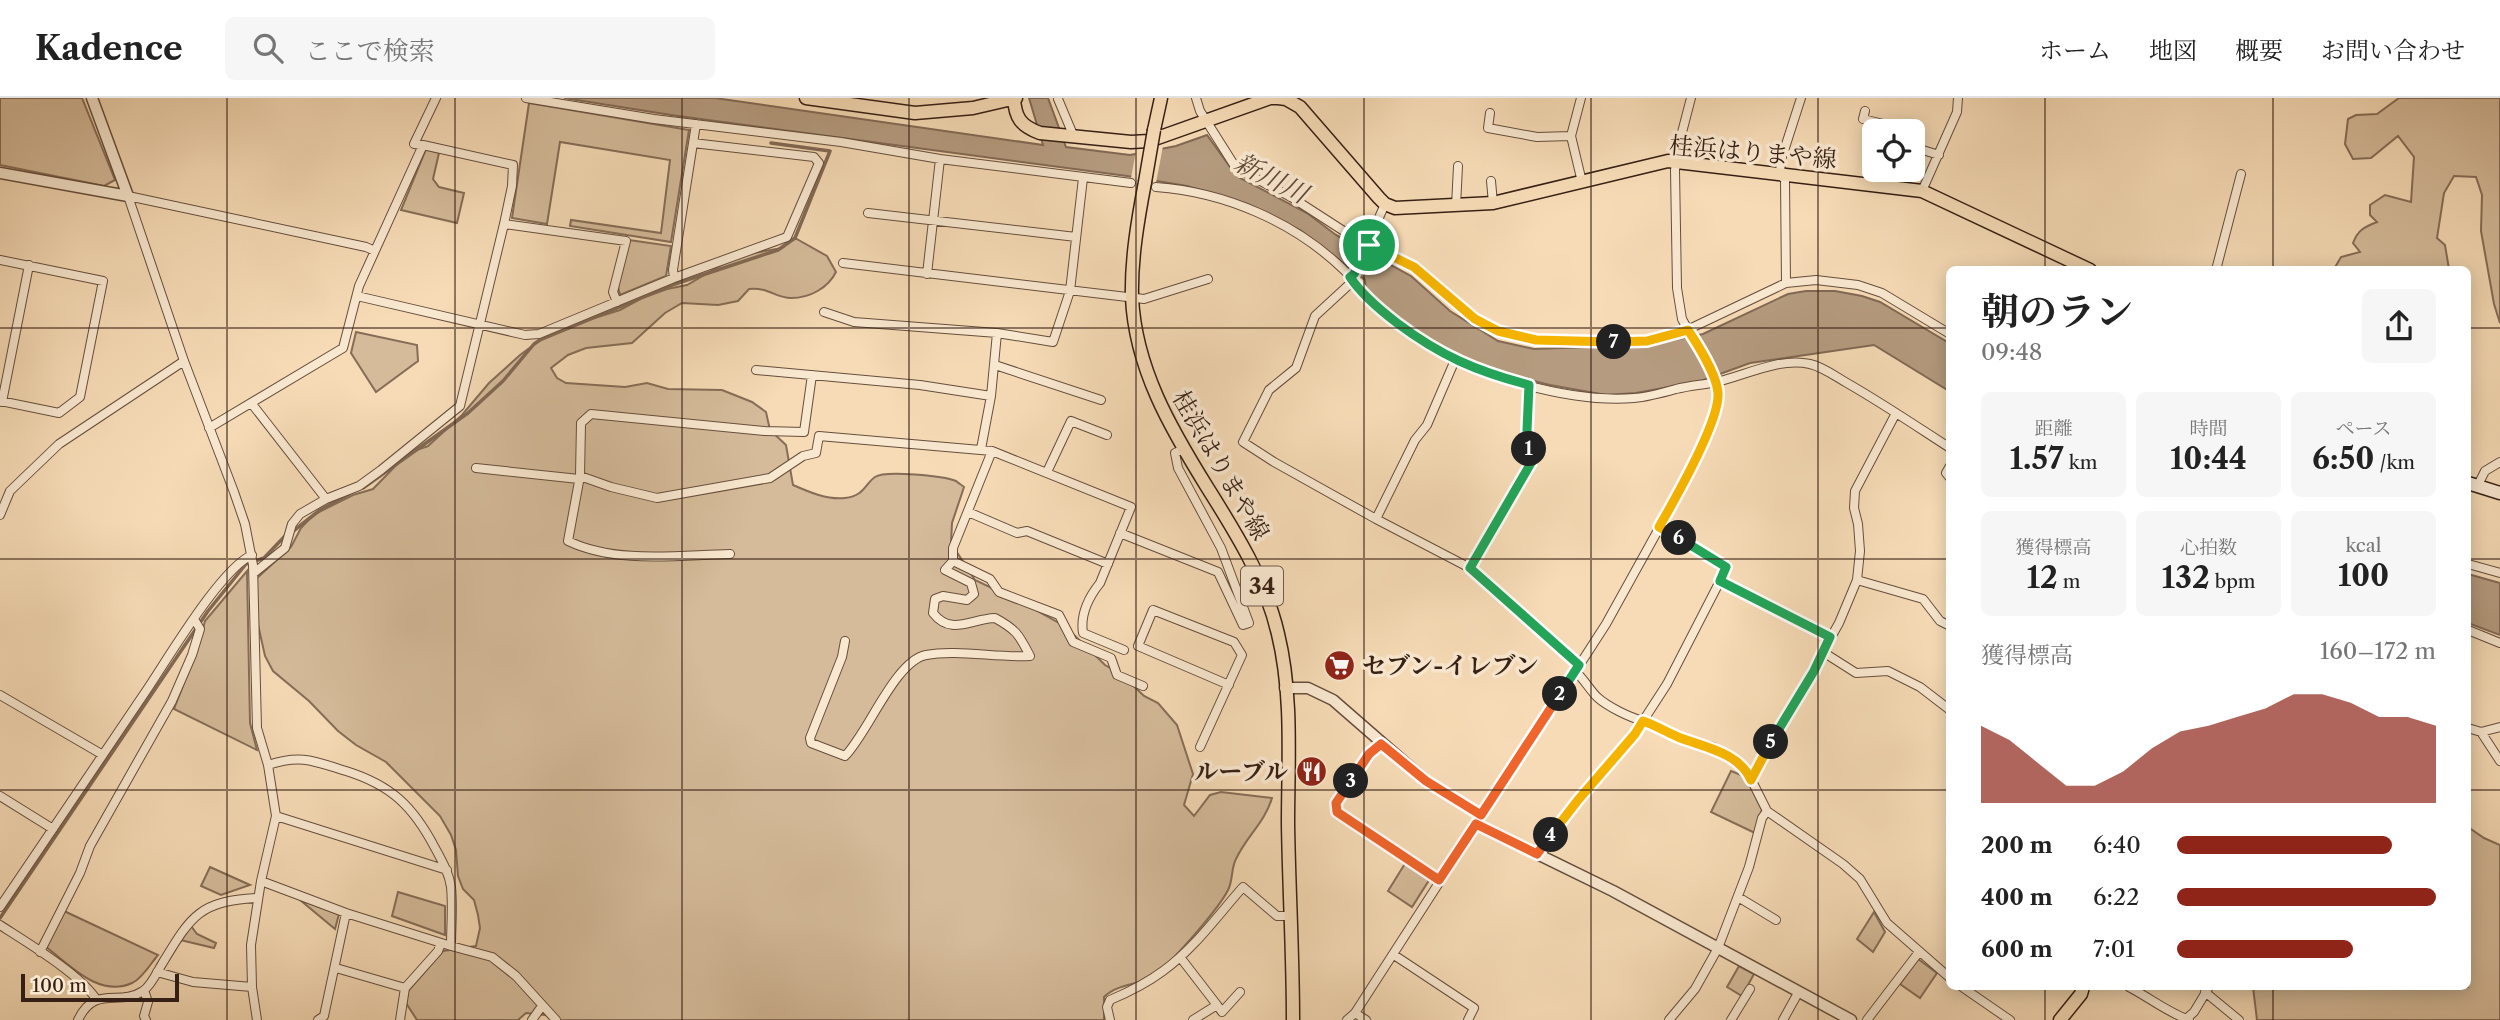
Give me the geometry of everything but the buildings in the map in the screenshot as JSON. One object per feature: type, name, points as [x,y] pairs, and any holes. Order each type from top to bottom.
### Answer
[{"type":"main road","points":[[806,98],[915,113],[947,111],[1014,98],[1019,121],[1040,134],[1131,142],[1149,141],[1270,98],[1286,99],[1300,107],[1385,204]]},
{"type":"main road","name":"桂浜はりまや線","points":[[1161,98],[1150,184],[1136,236],[1132,298],[1137,337],[1158,399],[1259,578],[1279,635],[1285,688],[1293,1020]]},
{"type":"main road","name":"桂浜はりまや線","points":[[1385,204],[1395,208],[1493,203],[1664,162],[1676,162],[1922,191],[2081,266]]},
{"type":"main road","points":[[2472,485],[2500,493]]},
{"type":"main road","points":[[2060,1020],[2082,990]]},
{"type":"street","points":[[92,98],[184,361],[234,492],[245,524],[253,563],[256,711],[276,816],[261,881],[251,945],[252,987],[257,1020]]},
{"type":"street","points":[[253,563],[285,548],[292,524],[300,514],[326,499],[359,486],[460,405],[504,224],[512,186],[513,164],[414,144],[436,98]]},
{"type":"street","points":[[526,98],[696,124],[841,142],[940,159],[1131,183]]},
{"type":"street","points":[[1196,98],[1197,106],[1236,168],[1291,197],[1368,247],[1414,267],[1475,319],[1498,331],[1536,340],[1647,341],[1689,332],[1786,283],[1833,281],[1882,293],[1946,332]]},
{"type":"street","points":[[1581,98],[1571,136],[1582,182]]},
{"type":"street","points":[[1347,1020],[1355,1013],[1394,955],[1439,880],[1606,624],[1678,494],[1717,409],[1718,391],[1682,319],[1677,288],[1676,162],[1691,98]]},
{"type":"street","points":[[1786,283],[1785,180],[1780,174],[1781,160],[1801,98]]},
{"type":"street","points":[[1922,191],[1957,112],[1958,98]]},
{"type":"street","points":[[1058,100],[1069,136]]},
{"type":"street","points":[[1863,119],[1865,111]]},
{"type":"street","points":[[1490,113],[1488,128],[1537,137],[1571,136]]},
{"type":"street","points":[[674,278],[673,270],[696,124]]},
{"type":"street","points":[[357,296],[525,335],[539,334],[674,278],[787,237],[820,163],[814,157],[693,143]]},
{"type":"street","points":[[209,428],[343,348],[357,296],[423,145]]},
{"type":"street","points":[[1925,151],[1939,155]]},
{"type":"street","points":[[927,274],[940,159]]},
{"type":"street","points":[[1456,206],[1458,166]]},
{"type":"street","points":[[0,173],[128,196],[375,251]]},
{"type":"street","points":[[2217,266],[2241,174]]},
{"type":"street","points":[[824,312],[854,322],[997,334],[1053,342],[1070,292],[1083,178]]},
{"type":"street","points":[[1491,181],[1493,203]]},
{"type":"street","points":[[1150,184],[1216,197],[1282,225],[1309,241],[1353,277],[1387,315],[1424,343],[1484,372],[1529,385],[1611,399],[1637,398],[1770,367],[1807,363],[1819,366],[1946,445]]},
{"type":"street","points":[[1385,204],[1353,277],[1315,316],[1296,368],[1269,390],[1243,442],[1376,519],[1470,568],[1577,668],[1597,698],[1634,719],[1680,738],[1713,747],[1747,771],[1768,811],[1860,879],[1887,923],[1946,975]]},
{"type":"street","points":[[867,213],[1076,237]]},
{"type":"street","points":[[504,224],[625,241],[613,292],[617,302]]},
{"type":"street","points":[[0,260],[29,265],[103,281],[80,397],[60,413],[1,401],[29,265]]},
{"type":"street","points":[[843,262],[1144,299],[1208,279]]},
{"type":"street","points":[[981,449],[991,396],[997,334]]},
{"type":"street","points":[[1376,519],[1415,440],[1427,425],[1455,360]]},
{"type":"street","points":[[0,515],[10,491],[60,444],[184,361]]},
{"type":"street","points":[[995,365],[1101,400]]},
{"type":"street","points":[[756,370],[920,386],[991,396]]},
{"type":"street","points":[[730,554],[628,555],[582,547],[568,541],[579,478],[581,423],[591,414],[765,431],[804,432],[812,375]]},
{"type":"street","points":[[1470,568],[1531,463],[1527,430],[1529,385]]},
{"type":"street","points":[[252,404],[326,499]]},
{"type":"street","points":[[1751,780],[1839,623],[1857,580],[1860,551],[1854,508],[1855,491],[1896,413]]},
{"type":"street","points":[[1047,472],[1070,421],[1107,435]]},
{"type":"street","points":[[476,468],[579,478],[657,498],[770,478],[803,456],[816,453],[819,436],[992,451],[1131,507],[1108,564],[1081,619],[1083,633],[1124,650]]},
{"type":"street","points":[[1184,449],[1175,453],[1178,468],[1221,548],[1249,623],[1243,625],[1234,642]]},
{"type":"street","points":[[845,641],[842,657],[810,738],[811,743],[845,756],[856,744],[887,693],[914,660],[925,655],[946,654],[1030,656],[1026,644],[1013,628],[995,618],[955,626],[940,623],[933,613],[935,599],[943,596],[967,600],[974,594],[971,583],[945,570],[953,561],[953,548],[992,451]]},
{"type":"street","points":[[2472,485],[2485,471],[2500,462]]},
{"type":"street","points":[[968,512],[1017,533],[1027,531],[1108,564]]},
{"type":"street","points":[[1537,854],[1578,800],[1635,734],[1667,684],[1726,567],[1659,527]]},
{"type":"street","points":[[1120,533],[1218,572],[1243,625]]},
{"type":"street","points":[[0,907],[194,619],[244,558],[253,563]]},
{"type":"street","points":[[953,561],[990,579],[999,593],[1059,615],[1073,642],[1111,657],[1116,674],[1143,686]]},
{"type":"street","points":[[2471,565],[2500,573]]},
{"type":"street","points":[[1857,580],[1923,599],[1940,621],[1946,624]]},
{"type":"street","points":[[1720,581],[1830,637]]},
{"type":"street","points":[[1199,747],[1229,685],[1242,655],[1234,642],[1153,610],[1138,646],[1229,685]]},
{"type":"street","points":[[40,952],[80,873],[90,846],[172,701],[200,629],[194,619]]},
{"type":"street","points":[[2471,631],[2500,643]]},
{"type":"street","points":[[1823,652],[1856,673],[1888,671],[1920,687],[1946,707]]},
{"type":"street","points":[[1285,688],[1308,688],[1333,700],[1426,781],[1479,820],[1537,854],[1852,1020]]},
{"type":"street","points":[[0,695],[103,755]]},
{"type":"street","points":[[2481,733],[2500,727]]},
{"type":"street","points":[[2471,729],[2481,733],[2500,761]]},
{"type":"street","points":[[1381,744],[1369,754],[1336,803],[1337,812],[1439,880]]},
{"type":"street","points":[[268,765],[288,758],[308,759],[371,779],[394,793],[422,821],[447,870],[451,887],[451,946]]},
{"type":"street","points":[[0,796],[53,829]]},
{"type":"street","points":[[1683,1019],[1672,1017],[1695,989],[1718,948],[1749,867],[1762,818],[1768,811]]},
{"type":"street","points":[[276,816],[447,870]]},
{"type":"street","points":[[261,881],[346,913],[492,957],[516,976],[556,1020]]},
{"type":"street","points":[[1110,1020],[1107,1007],[1110,1000],[1138,988],[1165,970],[1243,887],[1277,916],[1289,916]]},
{"type":"street","points":[[1738,897],[1776,920]]},
{"type":"street","points":[[78,1020],[83,1009],[96,999],[131,995],[144,990],[186,925],[202,910],[228,900],[258,898]]},
{"type":"street","points":[[318,1020],[324,1016],[346,913]]},
{"type":"street","points":[[0,925],[90,990],[96,999]]},
{"type":"street","points":[[400,1020],[405,988],[438,951],[441,943]]},
{"type":"street","points":[[1867,1020],[1919,952]]},
{"type":"street","points":[[1394,955],[1475,1008],[1468,1020]]},
{"type":"street","points":[[1180,957],[1222,1012],[1240,992]]},
{"type":"street","points":[[336,968],[405,988]]},
{"type":"street","points":[[157,972],[193,982],[252,987]]},
{"type":"street","points":[[1731,1020],[1750,989]]},
{"type":"street","points":[[144,990],[148,1002],[144,1016],[146,1020]]},
{"type":"street","points":[[1966,990],[2004,1019]]},
{"type":"street","points":[[2135,990],[2171,1014],[2188,1020],[2207,990],[2239,1020]]},
{"type":"street","points":[[1783,1020],[1798,993]]},
{"type":"street","points":[[1193,1020],[1217,1004]]},
{"type":"street","points":[[532,1020],[542,1006]]},
{"type":"street","points":[[1355,1013],[1366,1020]]},
{"type":"shaded area","points":[[0,98],[82,98],[115,180],[104,186],[0,165]]},
{"type":"shaded area","points":[[564,98],[715,98],[1043,145],[1029,98],[1048,98],[1066,147],[1130,155],[1176,146],[1207,135],[1240,178],[1307,213],[1336,235],[1411,276],[1450,311],[1498,341],[1534,349],[1650,345],[1703,334],[1788,294],[1835,291],[1880,302],[1946,341],[1946,389],[1874,345],[1750,363],[1701,381],[1636,393],[1606,395],[1550,385],[1479,367],[1451,355],[1412,330],[1366,289],[1365,280],[1300,230],[1243,203],[1187,186],[1127,176],[671,115]]},
{"type":"shaded area","points":[[2399,98],[2500,98],[2500,323],[2481,231],[2482,195],[2476,177],[2454,176],[2444,193],[2437,238],[2445,245],[2448,266],[2336,266],[2341,257],[2360,252],[2353,243],[2357,235],[2377,222],[2370,215],[2370,205],[2385,195],[2411,202],[2414,157],[2398,136],[2371,158],[2353,159],[2345,144],[2348,119],[2356,115],[2377,114]]},
{"type":"shaded area","points":[[529,103],[689,130],[671,242],[570,226],[571,220],[661,233],[670,160],[560,142],[547,224],[512,218]]},
{"type":"shaded area","points":[[426,149],[439,153],[433,179],[439,187],[464,193],[457,223],[401,210]]},
{"type":"shaded area","points":[[795,238],[827,256],[836,272],[818,291],[791,298],[749,289],[738,301],[718,305],[682,303],[665,313],[632,343],[586,348],[568,355],[551,368],[557,378],[566,383],[625,387],[647,383],[668,389],[722,390],[752,402],[766,412],[770,430],[786,445],[793,485],[818,495],[832,498],[851,497],[875,477],[890,474],[956,481],[964,487],[952,523],[951,543],[975,580],[1066,627],[1105,665],[1121,674],[1144,696],[1158,703],[1177,725],[1193,774],[1184,805],[1194,816],[1210,795],[1221,792],[1272,798],[1269,807],[1234,863],[1230,886],[1223,899],[1179,952],[1156,974],[1114,990],[1104,997],[1104,1020],[554,1020],[545,1015],[526,1013],[518,1020],[417,1020],[406,1003],[408,991],[443,951],[476,946],[480,928],[474,900],[463,889],[458,876],[456,850],[451,835],[440,816],[386,762],[338,731],[309,701],[273,671],[265,656],[255,611],[255,580],[291,547],[301,528],[313,515],[353,495],[373,489],[408,453],[428,446],[462,415],[489,383],[520,355],[553,331],[620,310],[667,289],[687,285],[737,256],[782,248]]},
{"type":"shaded area","points":[[629,240],[671,246],[666,276],[620,295],[618,287]]},
{"type":"shaded area","points":[[356,332],[417,345],[418,361],[376,392],[351,353]]},
{"type":"shaded area","points":[[247,571],[250,723],[257,750],[174,709],[205,621]]},
{"type":"shaded area","points":[[2471,575],[2500,583],[2500,635],[2471,624]]},
{"type":"shaded area","points":[[1731,771],[1746,777],[1762,810],[1755,833],[1711,812]]},
{"type":"shaded area","points":[[2471,829],[2500,845],[2500,1020],[2257,1020],[2253,990],[2471,990]]},
{"type":"shaded area","points":[[1406,862],[1431,877],[1412,907],[1388,891]]},
{"type":"shaded area","points":[[210,867],[250,885],[221,895],[201,886]]},
{"type":"shaded area","points":[[398,892],[445,906],[445,935],[392,916]]},
{"type":"shaded area","points":[[300,900],[339,914],[335,929]]},
{"type":"shaded area","points":[[64,911],[158,955],[132,983],[108,986],[97,983],[46,947]]},
{"type":"shaded area","points":[[1874,912],[1885,932],[1873,952],[1857,939]]},
{"type":"shaded area","points":[[191,926],[197,934],[216,943],[214,948],[180,940]]},
{"type":"shaded area","points":[[1918,959],[1937,973],[1920,998],[1900,984]]},
{"type":"shaded area","points":[[1739,966],[1754,974],[1742,996],[1727,987]]},
{"type":"pier","points":[[1163,146],[1156,183],[1131,178],[1136,151]]},
{"type":"waterway","points":[[363,488],[468,413],[503,381],[540,340],[675,284],[778,250],[795,238],[830,151],[771,143]]},
{"type":"waterway","points":[[292,532],[320,510],[349,494]]},
{"type":"waterway","points":[[0,918],[208,611],[246,564],[264,558],[285,536]]},
{"type":"place","name":"セブン-イレブン","points":[[1339,665]]},
{"type":"place","name":"ルーブル","points":[[1311,771]]},
{"type":"route","points":[[1369,245],[1414,267],[1475,319],[1498,331],[1536,340],[1605,342],[1647,341],[1688,330],[1714,377],[1718,391],[1717,409],[1678,494],[1659,527],[1726,567],[1720,581],[1830,637],[1814,671],[1751,780],[1747,771],[1713,747],[1680,738],[1643,721],[1537,854],[1476,824],[1439,880],[1337,812],[1336,803],[1369,754],[1381,744],[1426,781],[1481,815],[1579,665],[1470,568],[1531,463],[1527,430],[1529,385],[1484,372],[1448,357],[1387,315],[1350,277],[1369,245]]},
{"type":"water label","name":"新川川","points":[[1271,178]]}]
